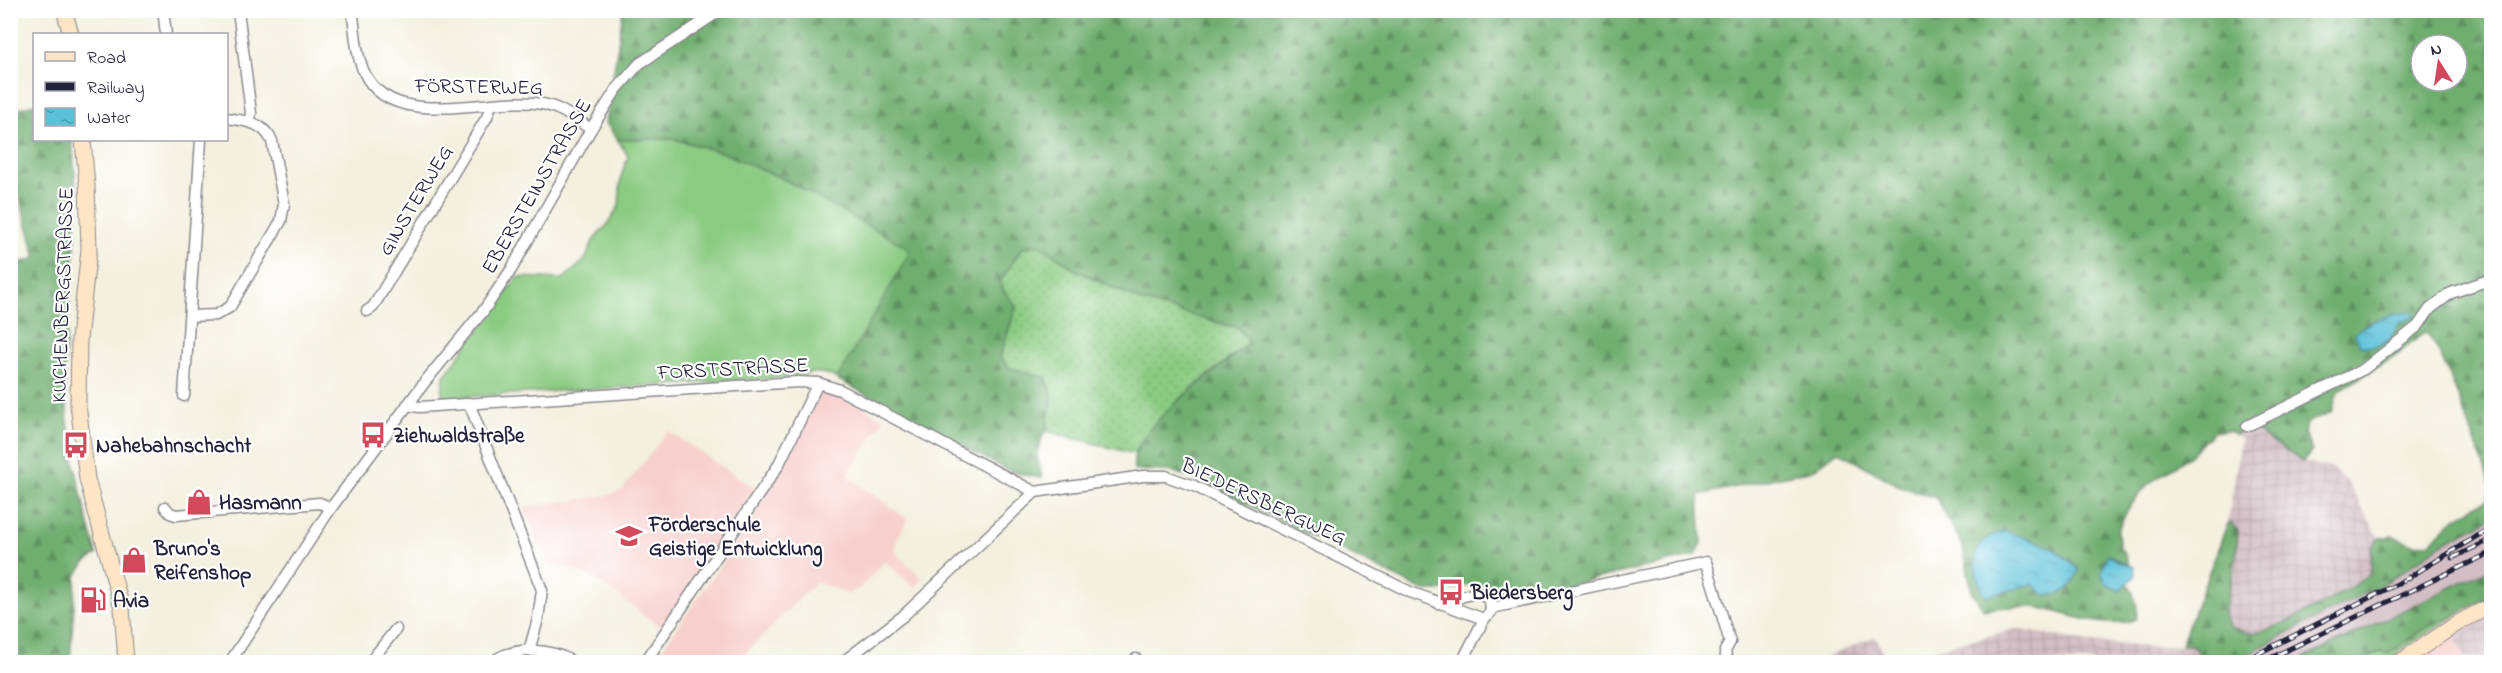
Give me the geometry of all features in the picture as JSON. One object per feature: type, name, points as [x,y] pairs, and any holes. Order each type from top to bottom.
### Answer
[{"type":"main road","points":[[64,10],[71,33]]},
{"type":"main road","name":"KUCHENBERGSTRASSE","points":[[83,141],[89,250],[79,339],[78,404],[87,479],[122,608],[126,663]]},
{"type":"main road","points":[[2400,663],[2458,623],[2492,605]]},
{"type":"street","points":[[163,10],[166,33]]},
{"type":"street","points":[[238,10],[251,113],[250,122]]},
{"type":"street","name":"FÖRSTERWEG","points":[[352,10],[360,61],[368,78],[383,94],[402,103],[431,108],[527,102],[543,104],[567,114],[591,129]]},
{"type":"street","name":"EBERSTEINSTRASSE","points":[[407,405],[484,310],[511,270],[591,129],[616,90],[639,64],[721,10]]},
{"type":"street","name":"GINSTERWEG","points":[[367,311],[373,307],[410,248],[488,117],[491,105]]},
{"type":"street","points":[[190,316],[216,315],[230,306],[281,221],[284,204],[272,141],[268,133],[250,122],[228,118]]},
{"type":"street","points":[[184,396],[201,141]]},
{"type":"street","points":[[2247,426],[2364,369],[2418,326],[2430,309],[2451,293],[2492,279]]},
{"type":"street","name":"FORSTSTRASSE","points":[[407,405],[798,382],[818,383],[840,390],[1035,492]]},
{"type":"street","points":[[645,663],[777,466],[818,383]]},
{"type":"street","points":[[469,403],[542,590],[538,619],[529,651]]},
{"type":"street","points":[[230,663],[331,508],[407,405]]},
{"type":"street","name":"BIEDERSBERGWEG","points":[[1035,492],[1143,476],[1174,478],[1437,603],[1484,620]]},
{"type":"street","points":[[843,663],[903,616],[1035,492]]},
{"type":"street","points":[[165,507],[170,513],[176,515],[320,503],[331,508]]},
{"type":"street","points":[[1492,608],[1706,562],[1730,642],[1725,651],[1727,663]]},
{"type":"street","points":[[1437,603],[1475,593],[1487,597],[1492,608],[1462,663]]},
{"type":"street","points":[[370,663],[396,629]]},
{"type":"street","points":[[493,663],[510,654],[529,651],[563,656],[573,663]]},
{"type":"shaded area","points":[[830,388],[884,419],[847,476],[908,519],[895,544],[896,552],[923,579],[914,588],[885,561],[860,588],[848,594],[816,582],[737,662],[653,662],[740,537],[780,473],[818,396]]},
{"type":"shaded area","points":[[2252,419],[2303,462],[2332,468],[2347,481],[2379,538],[2372,547],[2371,573],[2359,583],[2289,621],[2251,634],[2229,626],[2224,613],[2235,564],[2231,524],[2227,525],[2241,439],[2235,435]]},
{"type":"shaded area","name":"Förderschule Geistige Entwicklung","points":[[668,431],[755,488],[661,628],[594,578],[568,568],[548,565],[524,507],[608,495],[622,490]]},
{"type":"shaded area","points":[[2491,518],[2491,568],[2296,662],[2232,662],[2387,582],[2442,544]]},
{"type":"shaded area","points":[[2491,596],[2491,662],[2387,662],[2398,652]]},
{"type":"shaded area","points":[[2491,615],[2491,662],[2468,662],[2454,636]]},
{"type":"shaded area","points":[[2016,629],[2090,642],[2151,647],[2192,645],[2204,662],[1920,662],[1937,648]]},
{"type":"shaded area","points":[[1875,636],[1887,662],[1816,662]]},
{"type":"green space","points":[[623,11],[2491,11],[2491,488],[2451,379],[2432,340],[2425,332],[2396,356],[2338,391],[2332,412],[2308,422],[2304,433],[2312,451],[2303,462],[2257,432],[2252,419],[2235,435],[2230,430],[2213,432],[2189,457],[2147,485],[2128,509],[2118,530],[2119,546],[2129,565],[2108,555],[2133,594],[2137,611],[2136,619],[2113,623],[2100,622],[2033,607],[1984,610],[1972,592],[1963,546],[1936,498],[1901,487],[1838,451],[1813,470],[1699,495],[1702,543],[1695,556],[1506,599],[1497,596],[1490,586],[1481,585],[1424,591],[1198,480],[1169,471],[1134,470],[1135,454],[1144,437],[1156,422],[1249,342],[1238,328],[1141,301],[1076,270],[1039,244],[1022,248],[1000,281],[1003,290],[1016,306],[1000,357],[1009,368],[1047,378],[1052,397],[1046,431],[1042,436],[1037,456],[1042,478],[1011,472],[837,379],[909,252],[787,181],[724,153],[674,139],[618,140],[606,123]]},
{"type":"green space","points":[[33,104],[33,141],[72,141],[77,219],[65,357],[66,398],[75,466],[97,554],[84,564],[76,576],[70,662],[20,662],[11,628],[11,265],[36,258],[11,172],[10,111]]},
{"type":"green space","points":[[674,139],[724,153],[787,181],[907,247],[909,252],[904,263],[837,379],[816,373],[793,377],[444,398],[442,393],[444,376],[518,277],[563,279],[585,260],[593,241],[608,224],[619,206],[621,177],[628,156],[618,140]]},
{"type":"green space","points":[[1039,244],[1076,270],[1141,301],[1238,328],[1249,342],[1171,408],[1144,438],[1134,454],[1046,431],[1052,397],[1047,378],[1009,368],[1000,357],[1016,306],[1003,290],[1000,281],[1022,248]]},
{"type":"green space","points":[[2491,490],[2491,518],[2442,544],[2387,582],[2232,662],[2204,662],[2192,645],[2181,645],[2227,525],[2231,523],[2238,531],[2235,564],[2224,613],[2229,626],[2251,633],[2277,626],[2294,618],[2331,599],[2371,573],[2372,547],[2379,538],[2393,536],[2416,545],[2429,543],[2454,519],[2488,499]]},
{"type":"green space","points":[[2491,568],[2491,596],[2452,618],[2436,622],[2388,654],[2382,651],[2356,662],[2296,662]]},
{"type":"green space","points":[[2445,618],[2452,618],[2398,652],[2387,662],[2357,662],[2412,639],[2418,632]]},
{"type":"water","points":[[2410,312],[2416,316],[2399,323],[2389,342],[2370,347],[2360,345],[2355,334],[2360,329],[2373,321]]},
{"type":"water","points":[[2007,531],[2043,544],[2069,560],[2079,570],[2071,586],[2059,593],[2046,596],[2032,584],[1987,596],[1979,584],[1976,566],[1977,552],[1984,540]]},
{"type":"water","points":[[2108,555],[2134,567],[2135,576],[2120,591],[2106,584],[2101,573]]},
{"type":"railway","points":[[2241,662],[2399,583],[2492,527]]},
{"type":"railway","points":[[2452,558],[2492,539]]},
{"type":"railway","points":[[2262,662],[2492,552]]},
{"type":"railway","points":[[10,649],[14,662]]},
{"type":"place","name":"Ziehwaldstraße","points":[[373,435]]},
{"type":"place","name":"Nahebahnschacht","points":[[76,445]]},
{"type":"place","name":"Hasmann","points":[[199,502]]},
{"type":"place","name":"Förderschule Geistige Entwicklung","points":[[629,536]]},
{"type":"place","name":"Bruno's Reifenshop","points":[[134,560]]},
{"type":"place","name":"Biedersberg","points":[[1451,592]]},
{"type":"place","name":"Avia","points":[[93,600]]}]
